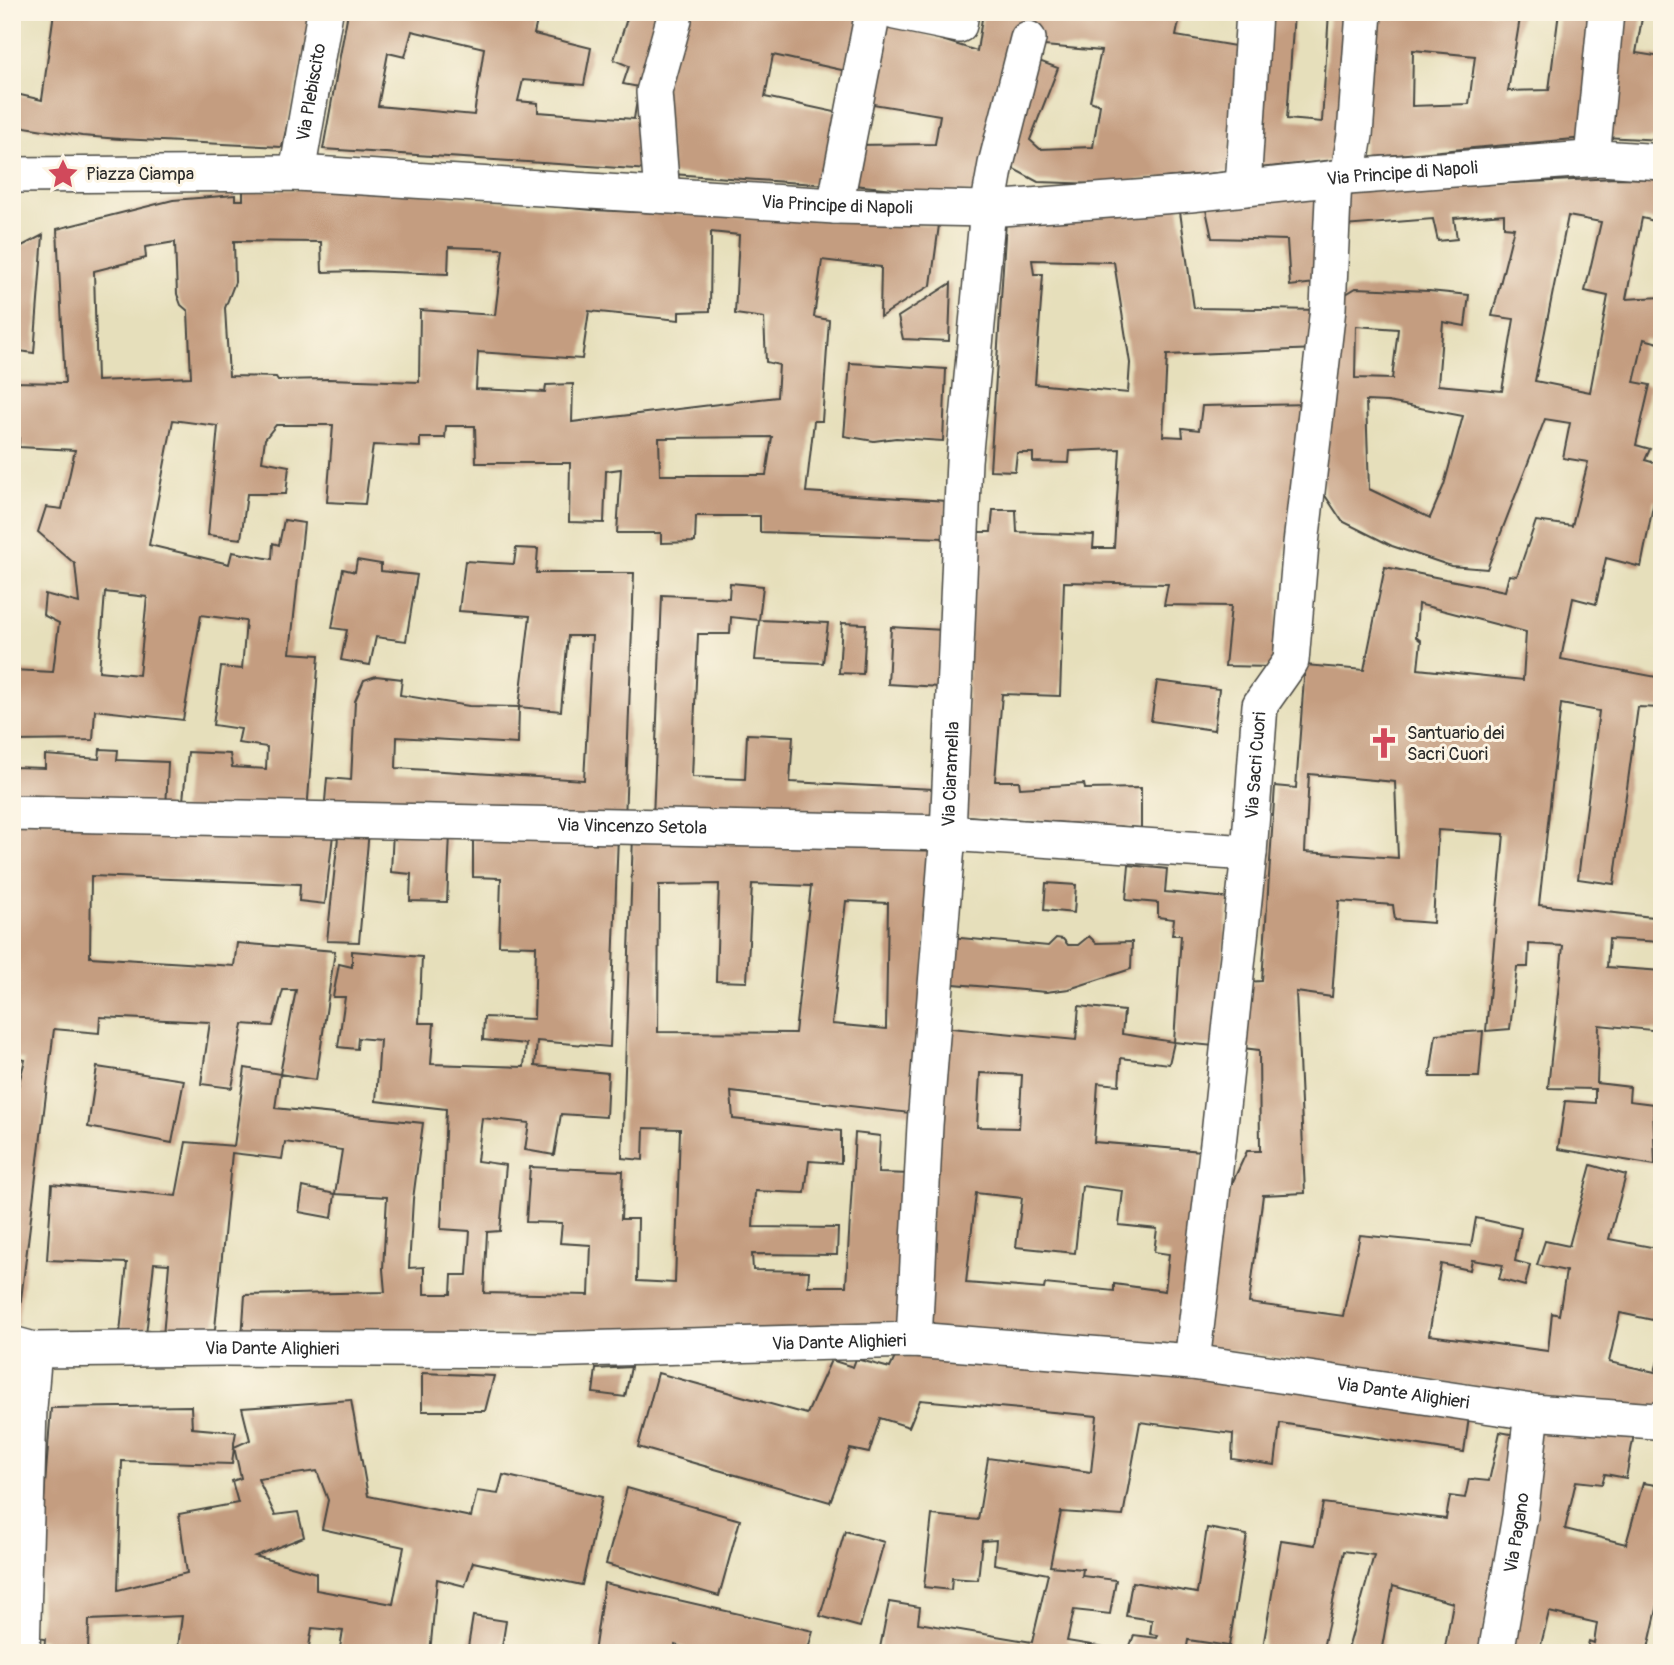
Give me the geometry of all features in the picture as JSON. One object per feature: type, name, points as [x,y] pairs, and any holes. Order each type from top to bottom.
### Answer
[{"type":"street","name":"Via Plebiscito","points":[[298,173],[326,12]]},
{"type":"street","points":[[835,206],[873,12]]},
{"type":"street","points":[[895,12],[959,25],[961,12]]},
{"type":"street","points":[[1243,187],[1254,12]]},
{"type":"street","name":"Via Sacri Cuori","points":[[1192,1362],[1249,853],[1260,705],[1291,661],[1301,544],[1341,178],[1355,135],[1364,12]]},
{"type":"street","points":[[1592,159],[1606,12]]},
{"type":"street","points":[[662,195],[654,92],[674,20]]},
{"type":"street","name":"Via Ciaramella","points":[[914,1340],[926,1112],[948,833],[964,461],[988,209],[996,164],[1028,39]]},
{"type":"street","name":"Via Principe di Napoli","points":[[12,175],[298,173],[835,206],[988,209],[1592,159],[1662,162]]},
{"type":"street","name":"Via Vincenzo Setola","points":[[12,813],[948,833],[1249,853]]},
{"type":"street","name":"Via Dante Alighieri","points":[[23,1347],[540,1350],[914,1340],[1192,1362],[1532,1412],[1656,1421],[1662,1418]]},
{"type":"street","points":[[22,1653],[18,1550],[29,1408],[23,1347]]},
{"type":"street","name":"Via Pagano","points":[[1496,1653],[1520,1516],[1532,1412]]},
{"type":"building","points":[[54,12],[314,12],[282,147],[82,136],[12,125],[12,93],[42,100]]},
{"type":"building","points":[[348,12],[539,12],[534,34],[591,48],[584,85],[523,80],[518,101],[538,103],[538,112],[634,119],[639,87],[623,84],[629,66],[614,60],[629,12],[667,12],[650,170],[323,149]],"holes":[[[412,31],[484,48],[474,115],[378,106],[388,53],[405,57]]]},
{"type":"building","points":[[688,12],[868,12],[851,72],[773,55],[765,97],[844,114],[830,185],[672,174],[662,88]]},
{"type":"building","points":[[983,12],[1181,12],[1176,36],[1241,47],[1228,172],[1099,184],[1038,182],[1001,162],[1031,58],[1058,68],[1030,140],[1040,149],[1093,147],[1100,105],[1090,101],[1101,51],[1033,45],[985,192],[946,194],[853,185],[856,145],[935,144],[940,115],[867,103],[881,21],[977,51]]},
{"type":"building","points":[[1265,12],[1294,12],[1287,119],[1322,122],[1329,12],[1357,12],[1344,159],[1259,168]]},
{"type":"building","points":[[1374,12],[1521,12],[1508,91],[1549,90],[1559,12],[1596,15],[1585,138],[1363,158]],"holes":[[[1413,50],[1475,56],[1469,104],[1412,106]]]},
{"type":"building","points":[[1615,12],[1643,12],[1636,53],[1662,57],[1662,140],[1604,137]]},
{"type":"building","points":[[1616,178],[1662,179],[1662,223],[1642,218],[1626,299],[1662,297],[1662,344],[1644,339],[1634,382],[1650,385],[1636,445],[1650,449],[1645,460],[1662,465],[1662,502],[1654,501],[1641,567],[1606,558],[1596,604],[1573,598],[1561,659],[1662,678],[1662,708],[1638,707],[1614,884],[1578,879],[1599,711],[1561,704],[1539,905],[1662,918],[1662,942],[1609,939],[1607,967],[1662,971],[1662,1031],[1599,1025],[1597,1083],[1630,1087],[1629,1101],[1653,1104],[1655,1165],[1558,1149],[1565,1101],[1595,1103],[1595,1089],[1548,1088],[1563,946],[1529,944],[1528,967],[1517,967],[1510,1029],[1486,1031],[1504,834],[1438,830],[1433,923],[1395,920],[1393,905],[1339,901],[1332,997],[1296,992],[1305,1193],[1263,1195],[1249,1303],[1343,1316],[1360,1235],[1471,1246],[1476,1218],[1521,1228],[1515,1261],[1530,1265],[1525,1286],[1499,1279],[1503,1265],[1472,1260],[1470,1270],[1441,1264],[1429,1335],[1548,1351],[1552,1313],[1559,1315],[1566,1271],[1537,1265],[1545,1241],[1569,1246],[1591,1165],[1626,1175],[1609,1239],[1662,1249],[1662,1322],[1620,1313],[1609,1362],[1655,1372],[1662,1345],[1662,1406],[1617,1409],[1202,1346],[1221,1207],[1247,1151],[1260,1151],[1259,1050],[1243,1048],[1246,982],[1262,981],[1275,786],[1296,788],[1305,665],[1364,670],[1385,567],[1505,591],[1509,575],[1517,576],[1536,521],[1572,526],[1588,462],[1563,458],[1570,423],[1545,419],[1487,569],[1451,566],[1392,546],[1342,521],[1324,494],[1322,471],[1336,300],[1356,288],[1469,295],[1465,326],[1443,322],[1438,385],[1502,391],[1514,319],[1492,316],[1514,228],[1504,227],[1504,214],[1454,218],[1457,239],[1438,241],[1433,219],[1344,226],[1343,191]],"holes":[[[1568,216],[1601,222],[1585,291],[1608,296],[1590,392],[1535,381]],[[1356,326],[1398,329],[1392,379],[1355,378]],[[1366,401],[1388,402],[1463,416],[1444,485],[1430,518],[1369,489]],[[1418,604],[1526,632],[1523,680],[1418,669],[1421,641],[1416,637]],[[1309,774],[1395,782],[1398,858],[1305,852]]]},
{"type":"building","points":[[350,187],[592,210],[939,225],[931,285],[880,317],[881,267],[822,260],[814,317],[829,320],[822,421],[814,421],[806,492],[947,501],[945,538],[760,532],[760,516],[696,516],[695,542],[661,543],[661,533],[617,533],[621,469],[606,471],[604,523],[569,522],[570,463],[476,463],[475,426],[446,426],[445,438],[420,438],[420,447],[373,445],[365,504],[327,502],[333,425],[276,425],[265,439],[262,461],[289,466],[286,494],[247,494],[241,539],[208,535],[218,426],[173,420],[149,545],[229,564],[232,552],[272,559],[273,543],[279,545],[284,520],[304,523],[290,653],[319,655],[307,812],[182,810],[188,752],[230,754],[232,767],[266,769],[267,747],[238,743],[241,729],[213,725],[221,667],[242,669],[246,621],[201,615],[183,720],[95,710],[93,740],[12,741],[12,670],[53,672],[59,623],[43,615],[45,594],[79,603],[75,564],[38,532],[46,507],[62,509],[75,450],[19,447],[19,427],[12,427],[12,382],[65,383],[57,229],[173,200],[235,195],[235,200],[243,200],[243,191]],"holes":[[[711,232],[739,235],[735,314],[764,318],[766,362],[779,365],[777,397],[572,422],[573,384],[546,385],[545,392],[476,389],[478,352],[582,359],[589,311],[679,320],[679,312],[710,311]],[[234,241],[321,242],[322,272],[448,274],[449,247],[503,249],[495,315],[420,310],[419,382],[278,380],[276,377],[229,376],[225,308],[235,282]],[[175,242],[177,294],[181,305],[188,311],[191,377],[97,381],[94,271],[146,258],[145,247]],[[772,437],[766,475],[660,475],[659,438]],[[105,592],[147,597],[139,675],[99,671]]]},
{"type":"building","points":[[1321,194],[1324,282],[1290,286],[1287,240],[1212,238],[1205,205]]},
{"type":"building","points":[[1179,205],[1194,308],[1321,310],[1317,349],[1167,355],[1163,436],[1183,437],[1182,428],[1199,430],[1202,406],[1309,404],[1284,558],[1272,667],[1225,666],[1231,606],[1164,605],[1168,584],[1064,582],[1060,696],[1002,694],[995,781],[1019,781],[1020,788],[1084,784],[1085,789],[1141,788],[1141,828],[965,816],[971,532],[991,532],[993,510],[1016,510],[1017,532],[1094,535],[1093,548],[1114,548],[1120,449],[1070,451],[1069,463],[1033,462],[1033,453],[1017,453],[1015,471],[990,470],[1006,221]],"holes":[[[1032,260],[1114,262],[1130,363],[1128,393],[1035,384],[1043,274],[1034,274]]]},
{"type":"building","points":[[43,235],[34,353],[12,350],[12,251]]},
{"type":"building","points":[[951,283],[949,341],[903,339],[898,317]]},
{"type":"building","points":[[850,363],[946,369],[943,441],[896,438],[874,441],[844,436]]},
{"type":"building","points":[[516,548],[538,549],[536,573],[634,573],[625,821],[324,813],[327,778],[351,780],[355,701],[364,680],[376,676],[402,679],[400,695],[469,706],[519,707],[530,616],[459,611],[465,561],[514,564]],"holes":[[[568,636],[592,636],[584,780],[396,768],[397,737],[518,744],[519,707],[561,711]]]},
{"type":"building","points":[[357,560],[381,564],[381,571],[417,575],[406,641],[376,637],[370,665],[341,660],[347,630],[332,628],[343,569],[355,572]]},
{"type":"building","points":[[730,583],[763,586],[759,620],[731,617],[730,634],[698,634],[692,777],[745,779],[747,734],[793,736],[790,782],[934,789],[933,825],[653,818],[662,595],[729,598]]},
{"type":"building","points":[[12,587],[17,587],[14,606],[12,606]]},
{"type":"building","points":[[759,620],[828,623],[823,663],[755,660]]},
{"type":"building","points":[[842,623],[866,624],[863,674],[839,673]]},
{"type":"building","points":[[891,627],[943,630],[940,687],[888,684]]},
{"type":"building","points":[[1157,681],[1219,689],[1214,730],[1151,721]]},
{"type":"building","points":[[100,749],[118,750],[117,760],[168,762],[166,811],[12,805],[12,767],[45,768],[45,755],[99,759]]},
{"type":"building","points":[[12,819],[334,826],[325,904],[299,901],[300,884],[91,876],[90,957],[234,966],[237,943],[335,951],[316,1080],[280,1074],[296,990],[283,990],[273,1026],[243,1024],[232,1088],[201,1084],[210,1022],[100,1017],[99,1033],[54,1029],[18,1324],[12,1323],[12,1109],[25,1060],[12,1057],[12,1000],[16,983],[12,982]]},
{"type":"building","points":[[339,828],[369,830],[359,942],[327,941]]},
{"type":"building","points":[[393,831],[450,834],[447,902],[410,901],[411,874],[391,872]]},
{"type":"building","points":[[473,835],[618,835],[610,1047],[537,1041],[535,1066],[608,1073],[606,1117],[561,1114],[554,1155],[525,1150],[529,1123],[482,1118],[477,1161],[506,1165],[500,1231],[487,1232],[484,1293],[589,1295],[591,1245],[560,1243],[562,1223],[526,1222],[530,1167],[623,1171],[621,1219],[638,1219],[637,1281],[675,1283],[680,1129],[644,1128],[643,1160],[622,1158],[633,835],[931,843],[918,1114],[731,1092],[733,1119],[841,1131],[841,1163],[809,1161],[805,1193],[755,1191],[753,1227],[838,1228],[837,1255],[752,1254],[753,1270],[809,1271],[808,1286],[846,1286],[855,1133],[880,1136],[878,1173],[912,1174],[905,1329],[242,1338],[245,1295],[385,1292],[383,1269],[387,1197],[335,1194],[342,1150],[285,1142],[282,1159],[232,1153],[214,1339],[163,1337],[169,1264],[154,1263],[146,1335],[120,1333],[127,1263],[47,1260],[52,1184],[176,1196],[186,1142],[234,1146],[245,1068],[280,1074],[275,1108],[423,1123],[413,1199],[409,1268],[424,1267],[424,1294],[451,1294],[452,1275],[467,1275],[470,1231],[441,1229],[446,1109],[376,1101],[380,1040],[358,1038],[357,1049],[338,1047],[345,997],[333,997],[339,964],[352,967],[352,951],[422,957],[419,1023],[434,1023],[431,1064],[524,1067],[526,1044],[483,1040],[484,1017],[534,1019],[536,946],[499,945],[501,878],[473,877]],"holes":[[[719,884],[716,981],[747,982],[752,884],[811,886],[795,1033],[658,1032],[659,885]],[[846,901],[888,903],[886,1029],[832,1024]]]},
{"type":"building","points":[[1129,865],[1167,869],[1165,892],[1229,898],[1214,1046],[1174,1042],[1181,935],[1172,935],[1174,919],[1158,917],[1158,903],[1126,900]]},
{"type":"building","points":[[1046,883],[1076,885],[1074,913],[1044,910]]},
{"type":"building","points":[[1089,936],[1096,943],[1132,942],[1131,969],[1069,989],[1046,992],[943,983],[950,937],[1048,946],[1056,938],[1063,939],[1068,945],[1078,945]]},
{"type":"building","points":[[1079,1006],[1124,1011],[1122,1034],[1174,1042],[1169,1064],[1121,1058],[1119,1085],[1098,1083],[1094,1142],[1202,1151],[1183,1345],[923,1329],[941,1027],[1076,1040]],"holes":[[[980,1073],[1022,1075],[1019,1128],[977,1127]],[[1082,1186],[1123,1191],[1119,1225],[1157,1229],[1154,1252],[1169,1254],[1165,1291],[1114,1284],[1114,1291],[1045,1284],[1044,1289],[966,1283],[976,1193],[1022,1198],[1016,1247],[1075,1253]]]},
{"type":"building","points":[[1483,1031],[1479,1077],[1430,1077],[1436,1034]]},
{"type":"building","points":[[97,1067],[184,1080],[172,1143],[88,1127]]},
{"type":"building","points":[[303,1187],[335,1194],[332,1218],[299,1212]]},
{"type":"building","points":[[898,1351],[1110,1365],[1470,1410],[1464,1452],[1280,1423],[1275,1465],[1232,1459],[1233,1434],[1140,1422],[1123,1516],[1061,1512],[1050,1566],[1083,1569],[1082,1576],[1116,1580],[1110,1614],[1074,1610],[1067,1641],[1128,1651],[1134,1635],[1157,1638],[1158,1635],[1150,1634],[1152,1620],[1126,1616],[1132,1582],[1197,1593],[1207,1528],[1247,1535],[1229,1646],[1188,1640],[1186,1653],[879,1653],[889,1602],[920,1607],[918,1623],[1032,1642],[1048,1574],[994,1564],[996,1540],[982,1541],[978,1580],[952,1578],[951,1590],[924,1587],[932,1515],[978,1520],[988,1458],[1091,1472],[1097,1416],[920,1400],[909,1427],[880,1418],[869,1453],[850,1449],[830,1502],[638,1447],[658,1373],[807,1414],[831,1360],[853,1367],[856,1359],[890,1368]]},
{"type":"building","points":[[631,1367],[625,1397],[593,1393],[596,1369]]},
{"type":"building","points":[[422,1373],[494,1376],[485,1411],[422,1411]]},
{"type":"building","points":[[351,1400],[368,1496],[471,1517],[477,1491],[498,1494],[503,1475],[602,1497],[582,1585],[473,1562],[465,1586],[437,1579],[430,1653],[339,1653],[343,1631],[312,1628],[308,1653],[239,1653],[178,1647],[182,1616],[89,1620],[88,1653],[44,1653],[45,1639],[37,1638],[41,1618],[38,1537],[41,1537],[51,1408],[191,1406],[192,1428],[236,1432],[234,1447],[250,1440],[242,1408]],"holes":[[[234,1447],[241,1478],[232,1481],[238,1503],[179,1514],[187,1573],[118,1590],[122,1461],[232,1464]],[[317,1471],[328,1500],[322,1529],[404,1547],[393,1604],[316,1590],[316,1573],[255,1556],[304,1537],[298,1512],[275,1515],[258,1479]]]},
{"type":"building","points":[[1540,1424],[1634,1434],[1626,1478],[1605,1474],[1602,1484],[1576,1481],[1565,1529],[1626,1544],[1643,1483],[1662,1486],[1662,1587],[1647,1653],[1586,1653],[1589,1641],[1594,1643],[1597,1623],[1549,1612],[1539,1653],[1504,1653]]},
{"type":"building","points":[[1500,1432],[1521,1436],[1479,1653],[1444,1653],[1453,1603],[1393,1586],[1381,1653],[1347,1653],[1374,1555],[1344,1551],[1322,1653],[1262,1653],[1281,1540],[1315,1545],[1323,1503],[1446,1519],[1450,1496],[1465,1498],[1469,1479],[1489,1481]]},
{"type":"building","points":[[627,1488],[740,1520],[719,1596],[606,1564]]},
{"type":"building","points":[[845,1531],[884,1542],[860,1627],[820,1616]]},
{"type":"building","points":[[604,1583],[813,1631],[807,1653],[701,1653],[675,1645],[673,1653],[594,1653]]},
{"type":"building","points":[[473,1616],[506,1621],[501,1653],[467,1653]]},
{"type":"place","name":"Piazza Ciampa","points":[[63,174]]},
{"type":"place","name":"Santuario dei Sacri Cuori","points":[[1384,743]]}]
